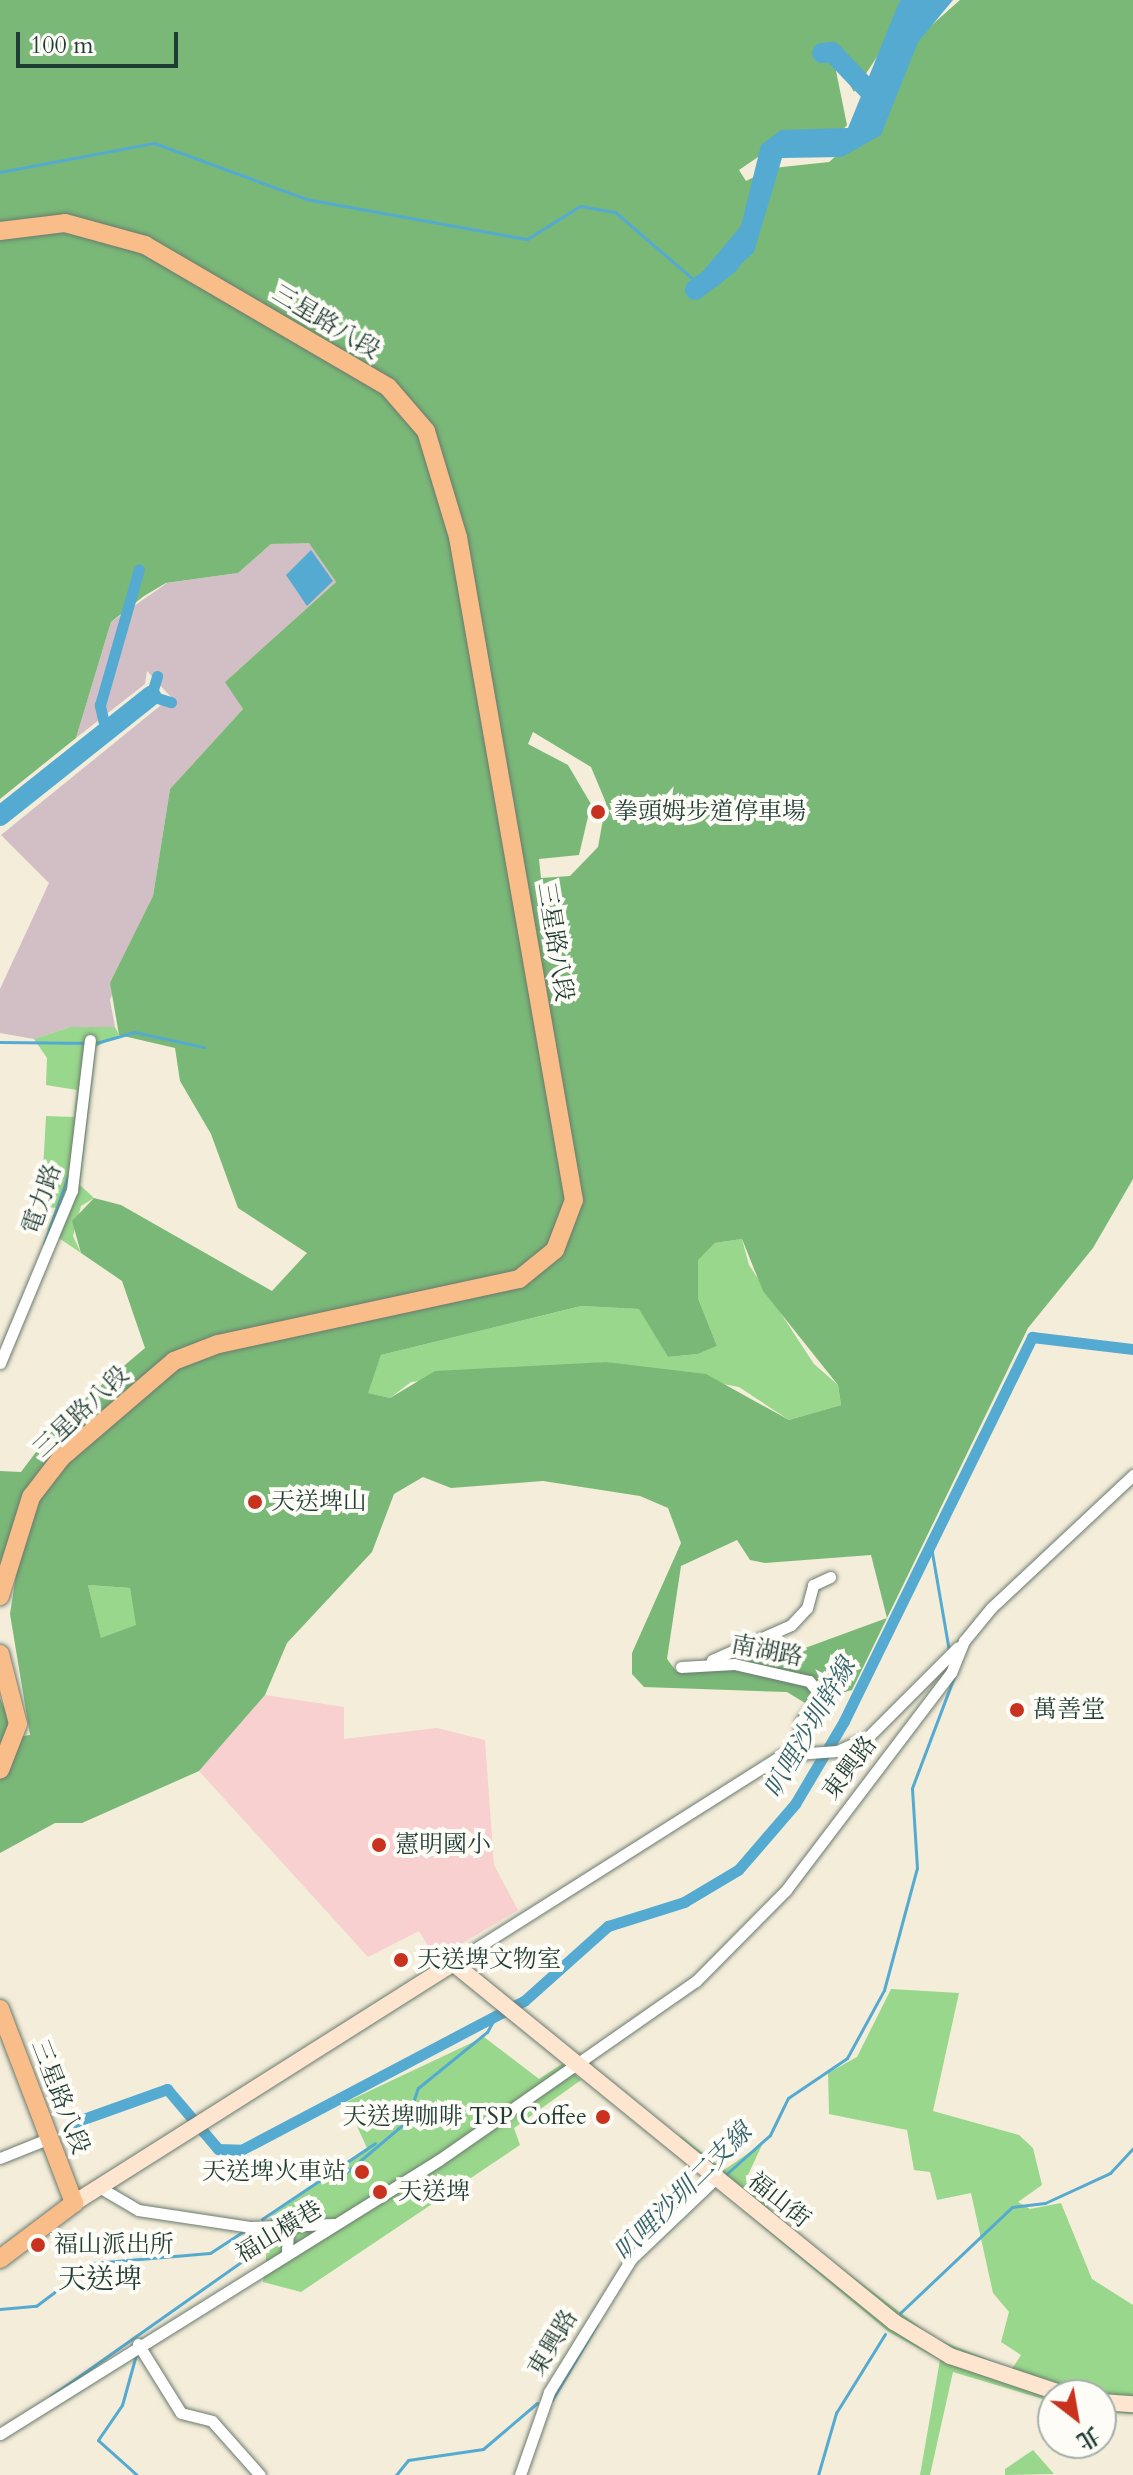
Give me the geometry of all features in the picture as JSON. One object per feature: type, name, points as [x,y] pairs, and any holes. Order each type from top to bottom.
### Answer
[{"type":"main road","name":"三星路八段","points":[[0,231],[65,223],[145,245],[375,379],[426,431],[456,523],[574,1200],[555,1250],[519,1279],[218,1344],[174,1361],[61,1458],[31,1497],[0,1596]]},
{"type":"main road","points":[[0,1654],[18,1724],[0,1770]]},
{"type":"main road","name":"三星路八段","points":[[0,2009],[74,2203]]},
{"type":"main road","points":[[0,2259],[74,2203]]},
{"type":"street","name":"電力路","points":[[0,1363],[72,1190],[90,1040]]},
{"type":"street","name":"東興路","points":[[578,2064],[696,1981],[764,1916],[951,1673],[964,1641],[1133,1475]]},
{"type":"street","points":[[700,1664],[791,1625],[807,1608],[813,1585],[830,1577]]},
{"type":"street","points":[[74,2203],[199,2121],[782,1755],[837,1751],[884,1725],[964,1641]]},
{"type":"street","name":"南湖路","points":[[681,1667],[734,1664],[818,1688],[817,1705],[801,1722],[798,1752]]},
{"type":"street","name":"福山街","points":[[453,1963],[715,2179],[905,2329],[950,2356],[1037,2385]]},
{"type":"street","name":"福山橫巷","points":[[0,2434],[138,2344],[334,2224],[578,2064]]},
{"type":"street","points":[[0,2158],[50,2138]]},
{"type":"street","name":"東興路","points":[[520,2475],[549,2392],[631,2259],[715,2179]]},
{"type":"street","points":[[99,2187],[138,2210],[288,2225],[334,2224]]},
{"type":"street","points":[[287,2253],[288,2225]]},
{"type":"street","points":[[138,2344],[181,2413],[212,2421],[260,2475]]},
{"type":"shaded area","points":[[309,542],[336,582],[226,681],[243,709],[170,789],[153,896],[110,1000],[115,1027],[70,1027],[34,1039],[0,1033],[0,989],[49,883],[1,835],[171,697],[147,671],[145,684],[76,738],[111,622],[167,583],[238,573],[271,544]]},
{"type":"shaded area","name":"憲明國小","points":[[265,1695],[344,1707],[344,1739],[437,1728],[485,1740],[494,1865],[518,1910],[436,1959],[419,1931],[368,1957],[199,1771]]},
{"type":"green space","points":[[0,0],[900,0],[888,40],[854,92],[833,56],[847,125],[837,136],[761,155],[739,170],[746,181],[773,168],[829,162],[856,139],[907,47],[960,0],[1133,0],[1133,1179],[1093,1248],[1028,1328],[852,1690],[805,1703],[787,1692],[644,1687],[632,1674],[632,1653],[681,1543],[668,1508],[640,1496],[543,1481],[451,1488],[423,1477],[394,1494],[372,1552],[287,1643],[265,1695],[199,1771],[82,1823],[55,1823],[0,1853],[0,1698],[16,1737],[30,1735],[10,1614],[16,1575],[0,1573],[0,1471],[21,1472],[60,1420],[145,1348],[122,1281],[81,1253],[72,1221],[94,1198],[121,1205],[272,1291],[307,1253],[238,1208],[211,1134],[180,1081],[175,1048],[119,1035],[110,983],[153,896],[170,789],[243,709],[225,682],[336,582],[309,543],[271,544],[238,573],[166,583],[111,622],[76,738],[0,799]],"holes":[[[533,732],[591,767],[606,803],[598,847],[570,876],[541,878],[539,859],[579,855],[591,804],[568,765],[528,744]],[[742,1239],[763,1291],[838,1385],[841,1405],[789,1420],[706,1374],[606,1362],[435,1371],[390,1398],[368,1393],[381,1355],[581,1306],[639,1309],[668,1357],[698,1354],[717,1346],[698,1298],[698,1260],[715,1243]],[[737,1540],[750,1560],[765,1563],[871,1555],[887,1618],[805,1648],[677,1672],[667,1659],[681,1566]],[[88,1585],[130,1588],[136,1625],[101,1638]]]},
{"type":"green space","points":[[70,1027],[115,1027],[119,1035],[96,1047],[80,1185],[94,1198],[81,1206],[73,1236],[81,1253],[47,1230],[56,1208],[41,1206],[46,1116],[74,1117],[77,1090],[46,1085],[47,1058],[34,1039]]},
{"type":"green space","points":[[742,1239],[749,1265],[814,1364],[838,1385],[841,1405],[789,1420],[739,1387],[606,1362],[411,1382],[390,1398],[367,1393],[381,1355],[581,1306],[640,1309],[668,1357],[698,1354],[717,1346],[698,1298],[698,1259],[715,1243]]},
{"type":"green space","points":[[88,1585],[130,1588],[137,1625],[101,1639]]},
{"type":"green space","points":[[891,1989],[959,1993],[933,2111],[1019,2135],[1033,2148],[1042,2185],[1018,2202],[1030,2209],[1061,2203],[1092,2279],[1133,2305],[1133,2414],[1117,2412],[1117,2379],[1037,2379],[1037,2397],[953,2372],[930,2475],[920,2475],[940,2360],[889,2332],[670,2149],[681,2136],[724,2170],[763,2143],[746,2179],[780,2222],[934,2338],[1012,2369],[1021,2355],[1001,2342],[1009,2312],[993,2293],[971,2193],[937,2200],[930,2172],[914,2170],[907,2130],[829,2114],[828,2073],[857,2057]]},
{"type":"green space","points":[[484,2037],[539,2079],[562,2064],[581,2080],[514,2128],[520,2145],[301,2292],[263,2282],[271,2216],[367,2148],[346,2102]]},
{"type":"green space","points":[[1033,2450],[1037,2459],[1041,2459],[1054,2474],[1005,2475],[1005,2469]]},
{"type":"water","points":[[900,0],[953,0],[918,42],[881,135],[842,157],[782,158],[754,252],[717,287],[699,276],[741,226],[761,145],[781,130],[848,128]]},
{"type":"water","points":[[311,550],[333,581],[307,606],[286,575]]},
{"type":"waterway","points":[[822,53],[832,52],[873,95]]},
{"type":"waterway","points":[[0,172],[154,143],[306,199],[527,239],[580,206],[615,212],[701,286]]},
{"type":"waterway","points":[[695,290],[729,264]]},
{"type":"waterway","points":[[106,732],[100,705],[139,569]]},
{"type":"waterway","points":[[151,696],[157,676]]},
{"type":"waterway","points":[[151,696],[171,702]]},
{"type":"waterway","points":[[0,816],[151,696]]},
{"type":"waterway","points":[[0,1042],[96,1043],[134,1032],[204,1047]]},
{"type":"waterway","points":[[44,1244],[68,1176]]},
{"type":"waterway","name":"叭哩沙圳幹線","points":[[75,2122],[167,2089],[218,2149],[241,2150],[524,2001],[608,1926],[684,1902],[738,1870],[795,1804],[844,1721],[1032,1337],[1133,1349]]},
{"type":"waterway","name":"叭哩沙圳二支線","points":[[930,1541],[949,1651]]},
{"type":"waterway","name":"叭哩沙圳二支線","points":[[723,2177],[770,2135],[788,2098],[847,2058],[884,1990],[917,1868],[912,1788],[955,1674]]},
{"type":"waterway","points":[[342,2176],[407,2121],[418,2088],[487,2032],[496,2016]]},
{"type":"waterway","points":[[262,2219],[375,2143]]},
{"type":"waterway","points":[[900,2313],[1012,2207],[1045,2203],[1110,2173],[1133,2148]]},
{"type":"waterway","points":[[0,2309],[36,2306],[93,2263],[210,2253],[242,2232]]},
{"type":"waterway","points":[[51,2396],[279,2235]]},
{"type":"waterway","name":"叭哩沙圳二支線","points":[[552,2400],[597,2324]]},
{"type":"waterway","points":[[818,2475],[836,2413],[885,2334]]},
{"type":"waterway","points":[[137,2351],[122,2405],[98,2440],[137,2475]]},
{"type":"waterway","points":[[396,2475],[408,2460],[483,2449],[537,2403]]},
{"type":"place","name":"拳頭姆步道停車場","points":[[598,812]]},
{"type":"place","name":"天送埤山","points":[[255,1502]]},
{"type":"place","name":"萬善堂","points":[[1017,1710]]},
{"type":"place","name":"憲明國小","points":[[379,1845]]},
{"type":"place","name":"天送埤文物室","points":[[401,1960]]},
{"type":"place","name":"天送埤咖啡 TSP Coffee","points":[[603,2117]]},
{"type":"place","name":"天送埤火車站","points":[[362,2172]]},
{"type":"place","name":"天送埤","points":[[380,2192]]},
{"type":"place","name":"福山派出所","points":[[38,2245]]},
{"type":"district","name":"天送埤","points":[[100,2279]]}]
